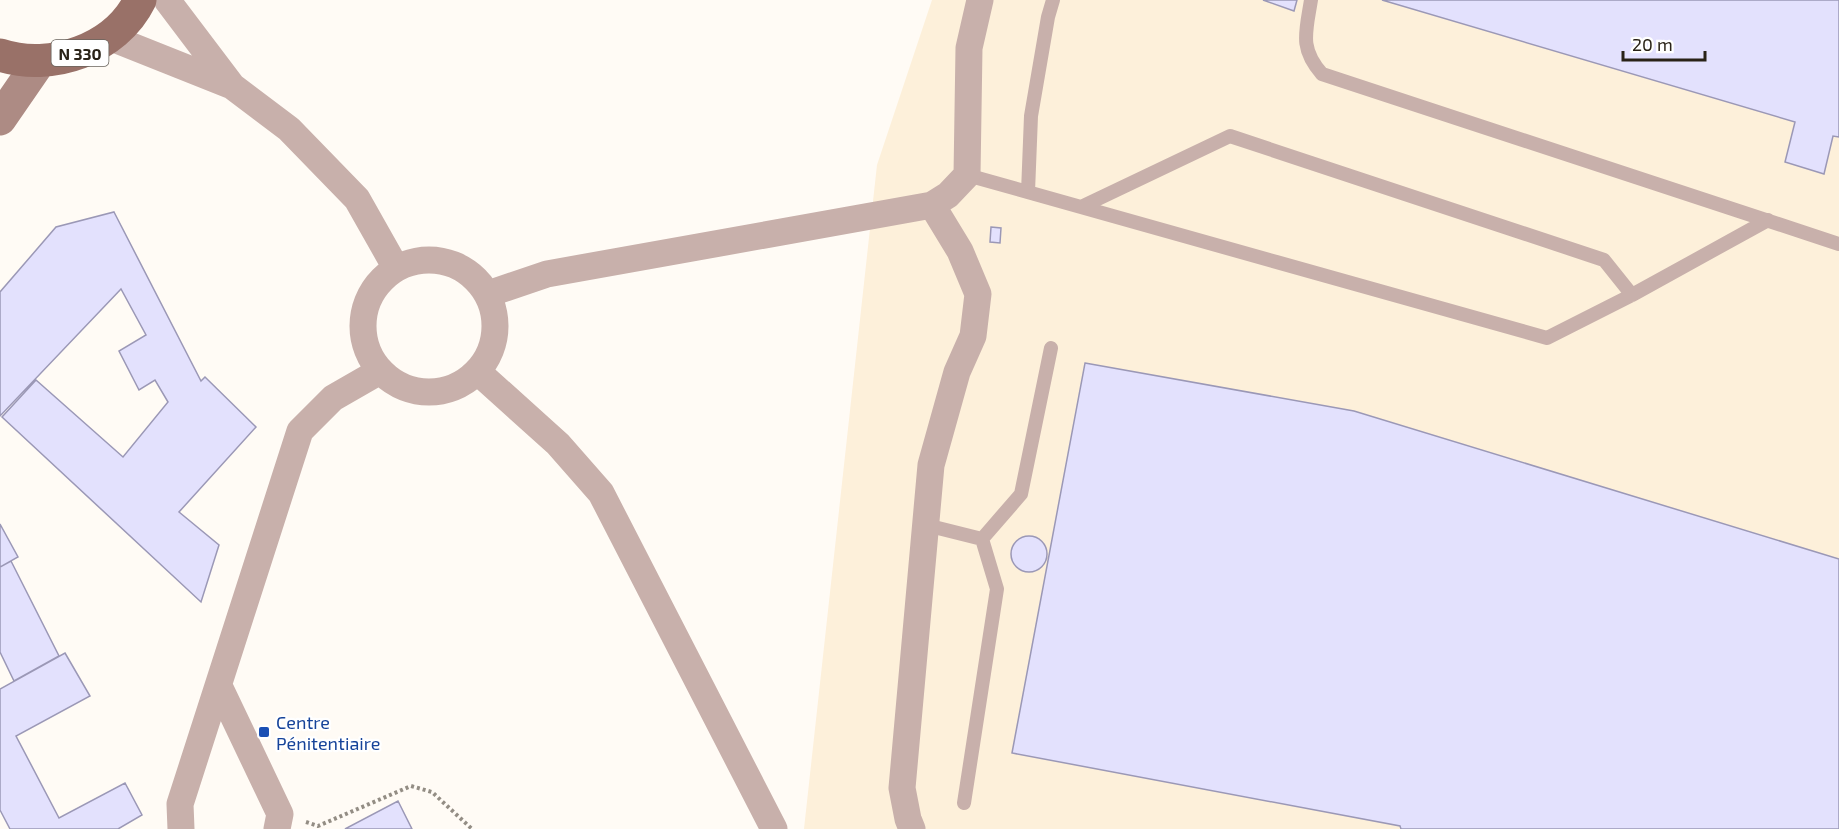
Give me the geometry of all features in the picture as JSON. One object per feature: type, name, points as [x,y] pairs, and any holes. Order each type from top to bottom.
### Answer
[{"type":"main road","name":"N 330","points":[[0,55],[12,59],[40,62],[77,54],[109,37],[135,10],[140,0]]},
{"type":"street","points":[[167,0],[232,86]]},
{"type":"street","points":[[488,294],[547,274],[932,205],[948,195],[967,175],[969,48],[980,0]]},
{"type":"street","points":[[109,37],[232,86],[289,129],[357,199],[396,268]]},
{"type":"street","points":[[0,119],[40,62]]},
{"type":"street","points":[[912,829],[902,788],[931,465],[957,372],[973,336],[978,294],[960,251],[932,205]]},
{"type":"street","points":[[437,260],[457,266],[475,278],[488,294],[495,314],[496,335],[490,355],[478,372],[461,386],[440,393],[417,392],[397,384],[380,371],[369,354],[363,335],[363,316],[369,297],[381,281],[396,268],[416,261],[437,260]]},
{"type":"street","points":[[181,829],[180,804],[300,431],[333,398],[380,371]]},
{"type":"street","points":[[478,372],[558,444],[601,493],[774,829]]},
{"type":"street","points":[[219,686],[278,821]]},
{"type":"lane","points":[[1028,192],[1031,116],[1053,0]]},
{"type":"lane","points":[[1311,0],[1305,42],[1311,61],[1322,74],[1839,244]]},
{"type":"lane","points":[[1081,207],[1230,136],[1604,260],[1632,295]]},
{"type":"lane","points":[[967,175],[1547,338],[1632,295],[1768,220]]},
{"type":"lane","points":[[982,539],[1021,494],[1051,348]]},
{"type":"lane","points":[[926,525],[982,539]]},
{"type":"lane","points":[[964,803],[997,589],[982,539]]},
{"type":"path","points":[[278,821],[318,826],[411,786],[432,792],[472,829]]},
{"type":"shaded area","points":[[932,0],[1839,0],[1839,829],[804,829],[877,165]]},
{"type":"building","points":[[1263,0],[1297,0],[1294,11]]},
{"type":"building","points":[[1382,0],[1839,0],[1839,137],[1833,136],[1824,174],[1785,162],[1795,122]]},
{"type":"building","points":[[114,212],[201,381],[205,377],[256,427],[179,512],[219,545],[201,602],[2,417],[36,380],[123,457],[168,402],[155,380],[139,390],[119,351],[146,335],[121,289],[0,416],[0,292],[56,227]]},
{"type":"building","points":[[991,227],[1001,228],[1000,243],[990,242]]},
{"type":"building","points":[[1085,363],[1354,411],[1839,559],[1839,829],[1401,829],[1400,826],[1012,753]]},
{"type":"building","points":[[0,524],[18,557],[0,567]]},
{"type":"building","points":[[1029,536],[1042,541],[1047,554],[1042,567],[1029,572],[1016,567],[1011,554],[1016,541]]},
{"type":"building","points":[[11,561],[59,656],[14,681],[0,652],[0,567]]},
{"type":"building","points":[[65,653],[90,696],[16,736],[59,818],[125,783],[142,815],[118,829],[10,829],[0,810],[0,689]]},
{"type":"building","points":[[398,801],[412,829],[345,829]]},
{"type":"place","name":"Centre Pénitentiaire","points":[[264,732]]}]
